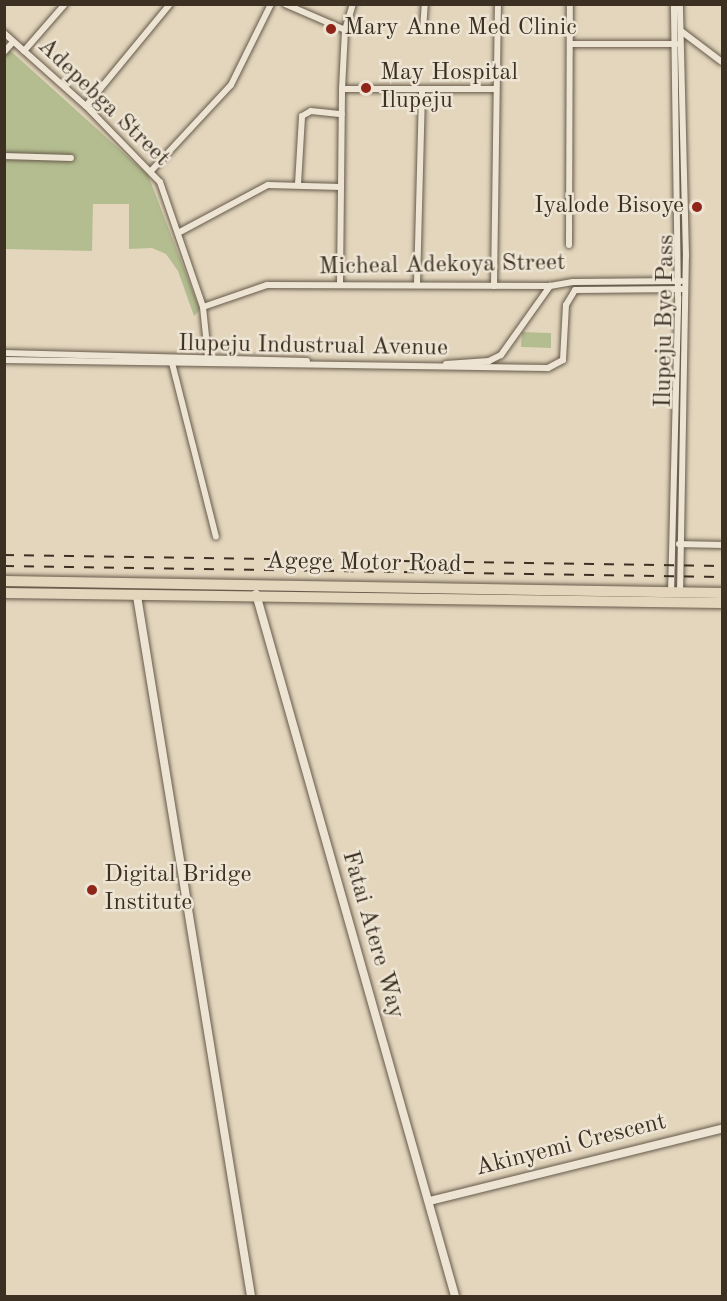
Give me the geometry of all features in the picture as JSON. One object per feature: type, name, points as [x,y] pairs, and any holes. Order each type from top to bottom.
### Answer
[{"type":"highway","name":"Agege Motor Road","points":[[4,581],[256,583],[675,597],[723,603]]},
{"type":"highway","name":"Agege Motor Road","points":[[4,593],[256,597],[675,597],[723,593]]},
{"type":"street","points":[[24,51],[65,4]]},
{"type":"street","points":[[86,106],[170,4]]},
{"type":"street","points":[[152,171],[231,85],[271,4]]},
{"type":"street","points":[[285,4],[345,30]]},
{"type":"street","points":[[340,284],[342,89],[345,30],[353,4]]},
{"type":"street","points":[[423,30],[425,4]]},
{"type":"street","points":[[494,286],[498,4]]},
{"type":"street","points":[[569,245],[570,4]]},
{"type":"street","name":"Ilupeju Bye Pass","points":[[674,4],[678,30],[681,281]]},
{"type":"street","name":"Ilupeju Bye Pass","points":[[675,597],[679,544],[682,290],[676,44],[680,4]]},
{"type":"street","points":[[678,30],[723,62]]},
{"type":"street","name":"Adepebga Street","points":[[4,33],[86,106],[152,171],[164,189],[203,307],[208,355]]},
{"type":"street","points":[[4,52],[13,42]]},
{"type":"street","points":[[570,44],[676,44]]},
{"type":"street","points":[[342,89],[496,90]]},
{"type":"street","points":[[417,284],[422,90]]},
{"type":"street","points":[[298,184],[302,116],[311,111],[342,114]]},
{"type":"street","points":[[4,156],[71,158]]},
{"type":"street","points":[[178,233],[257,189],[298,184],[341,187]]},
{"type":"street","name":"Micheal Adekoya Street","points":[[203,307],[267,285],[550,286],[573,282],[681,281]]},
{"type":"street","name":"Ilupeju Industrual Avenue","points":[[4,353],[208,355],[357,363],[489,361],[501,355],[550,286]]},
{"type":"street","name":"Micheal Adekoya Street","points":[[566,306],[575,290],[682,290]]},
{"type":"street","name":"Ilupeju Bye Pass","points":[[675,597],[682,290]]},
{"type":"street","name":"Ilupeju Industrual Avenue","points":[[4,360],[548,368],[563,360],[566,306]]},
{"type":"street","points":[[172,363],[216,537]]},
{"type":"street","points":[[679,544],[723,545]]},
{"type":"street","name":"Fatai Atere Way","points":[[256,583],[256,597],[430,1201],[455,1296]]},
{"type":"street","points":[[137,596],[251,1296]]},
{"type":"street","name":"Akinyemi Crescent","points":[[430,1201],[723,1129]]},
{"type":"green space","points":[[4,45],[148,175],[200,310],[194,316],[178,271],[166,254],[152,248],[129,249],[129,204],[93,204],[92,251],[5,249]]},
{"type":"green space","points":[[522,332],[551,333],[551,348],[521,347]]},
{"type":"railway","points":[[4,555],[722,566]]},
{"type":"railway","points":[[4,566],[722,577]]},
{"type":"place","name":"Mary Anne Med Clinic","points":[[331,29]]},
{"type":"place","name":"May Hospital Ilupeju","points":[[366,88]]},
{"type":"place","name":"Iyalode Bisoye","points":[[697,207]]},
{"type":"place","name":"Digital Bridge Institute","points":[[92,890]]}]
